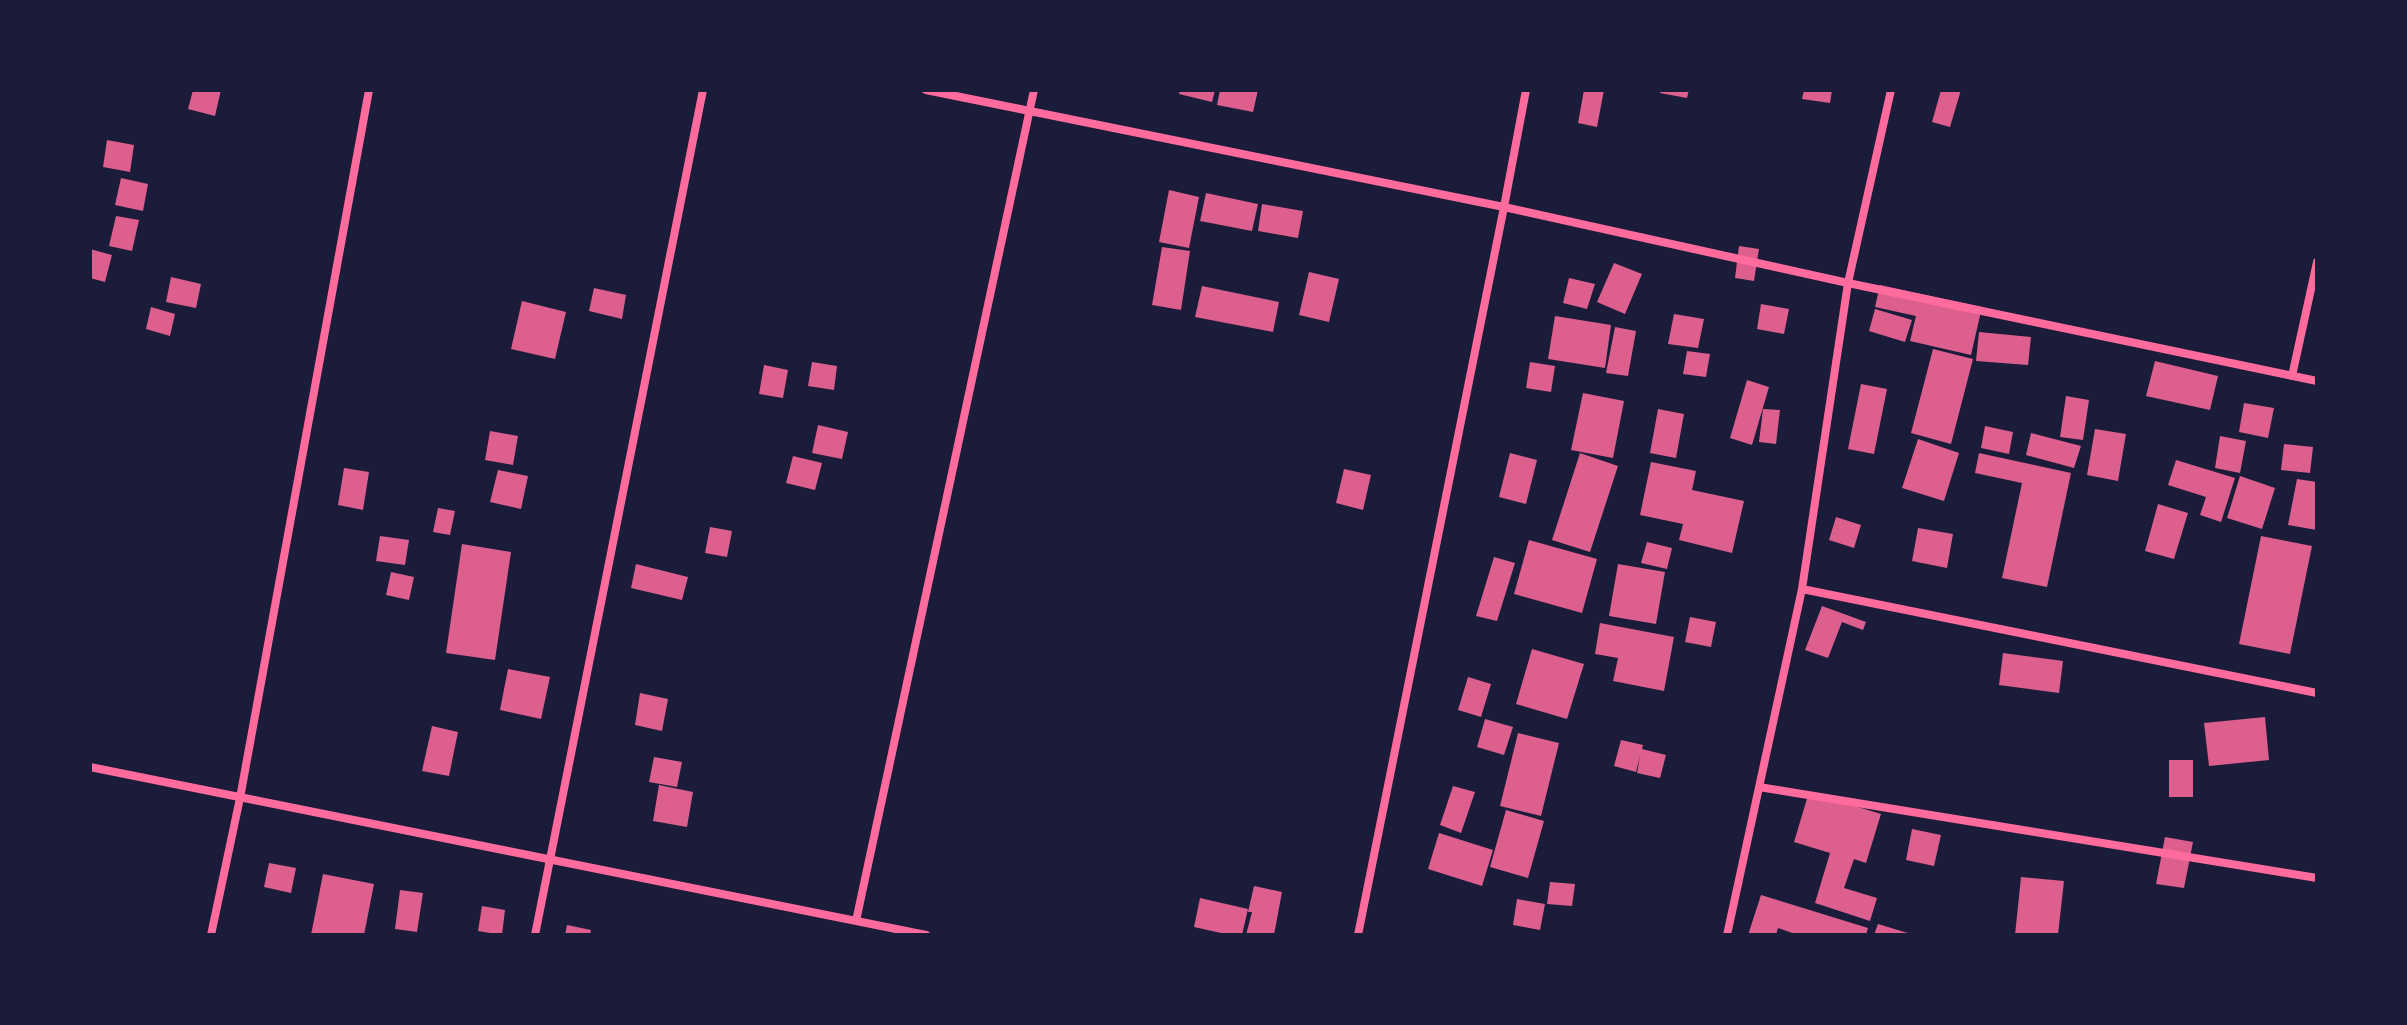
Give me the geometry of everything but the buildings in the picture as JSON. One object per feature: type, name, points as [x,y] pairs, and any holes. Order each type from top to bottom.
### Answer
[{"type":"street","points":[[211,935],[240,798],[369,90]]},
{"type":"street","points":[[535,935],[703,90]]},
{"type":"street","points":[[926,90],[1504,207],[2317,381]]},
{"type":"street","points":[[856,921],[1034,90]]},
{"type":"street","points":[[1358,935],[1526,90]]},
{"type":"street","points":[[1727,935],[1802,589],[1848,283],[1891,90]]},
{"type":"street","points":[[2292,376],[2317,262]]},
{"type":"street","points":[[1802,589],[2317,693]]},
{"type":"street","points":[[90,767],[926,935]]},
{"type":"street","points":[[1759,787],[2317,878]]}]
